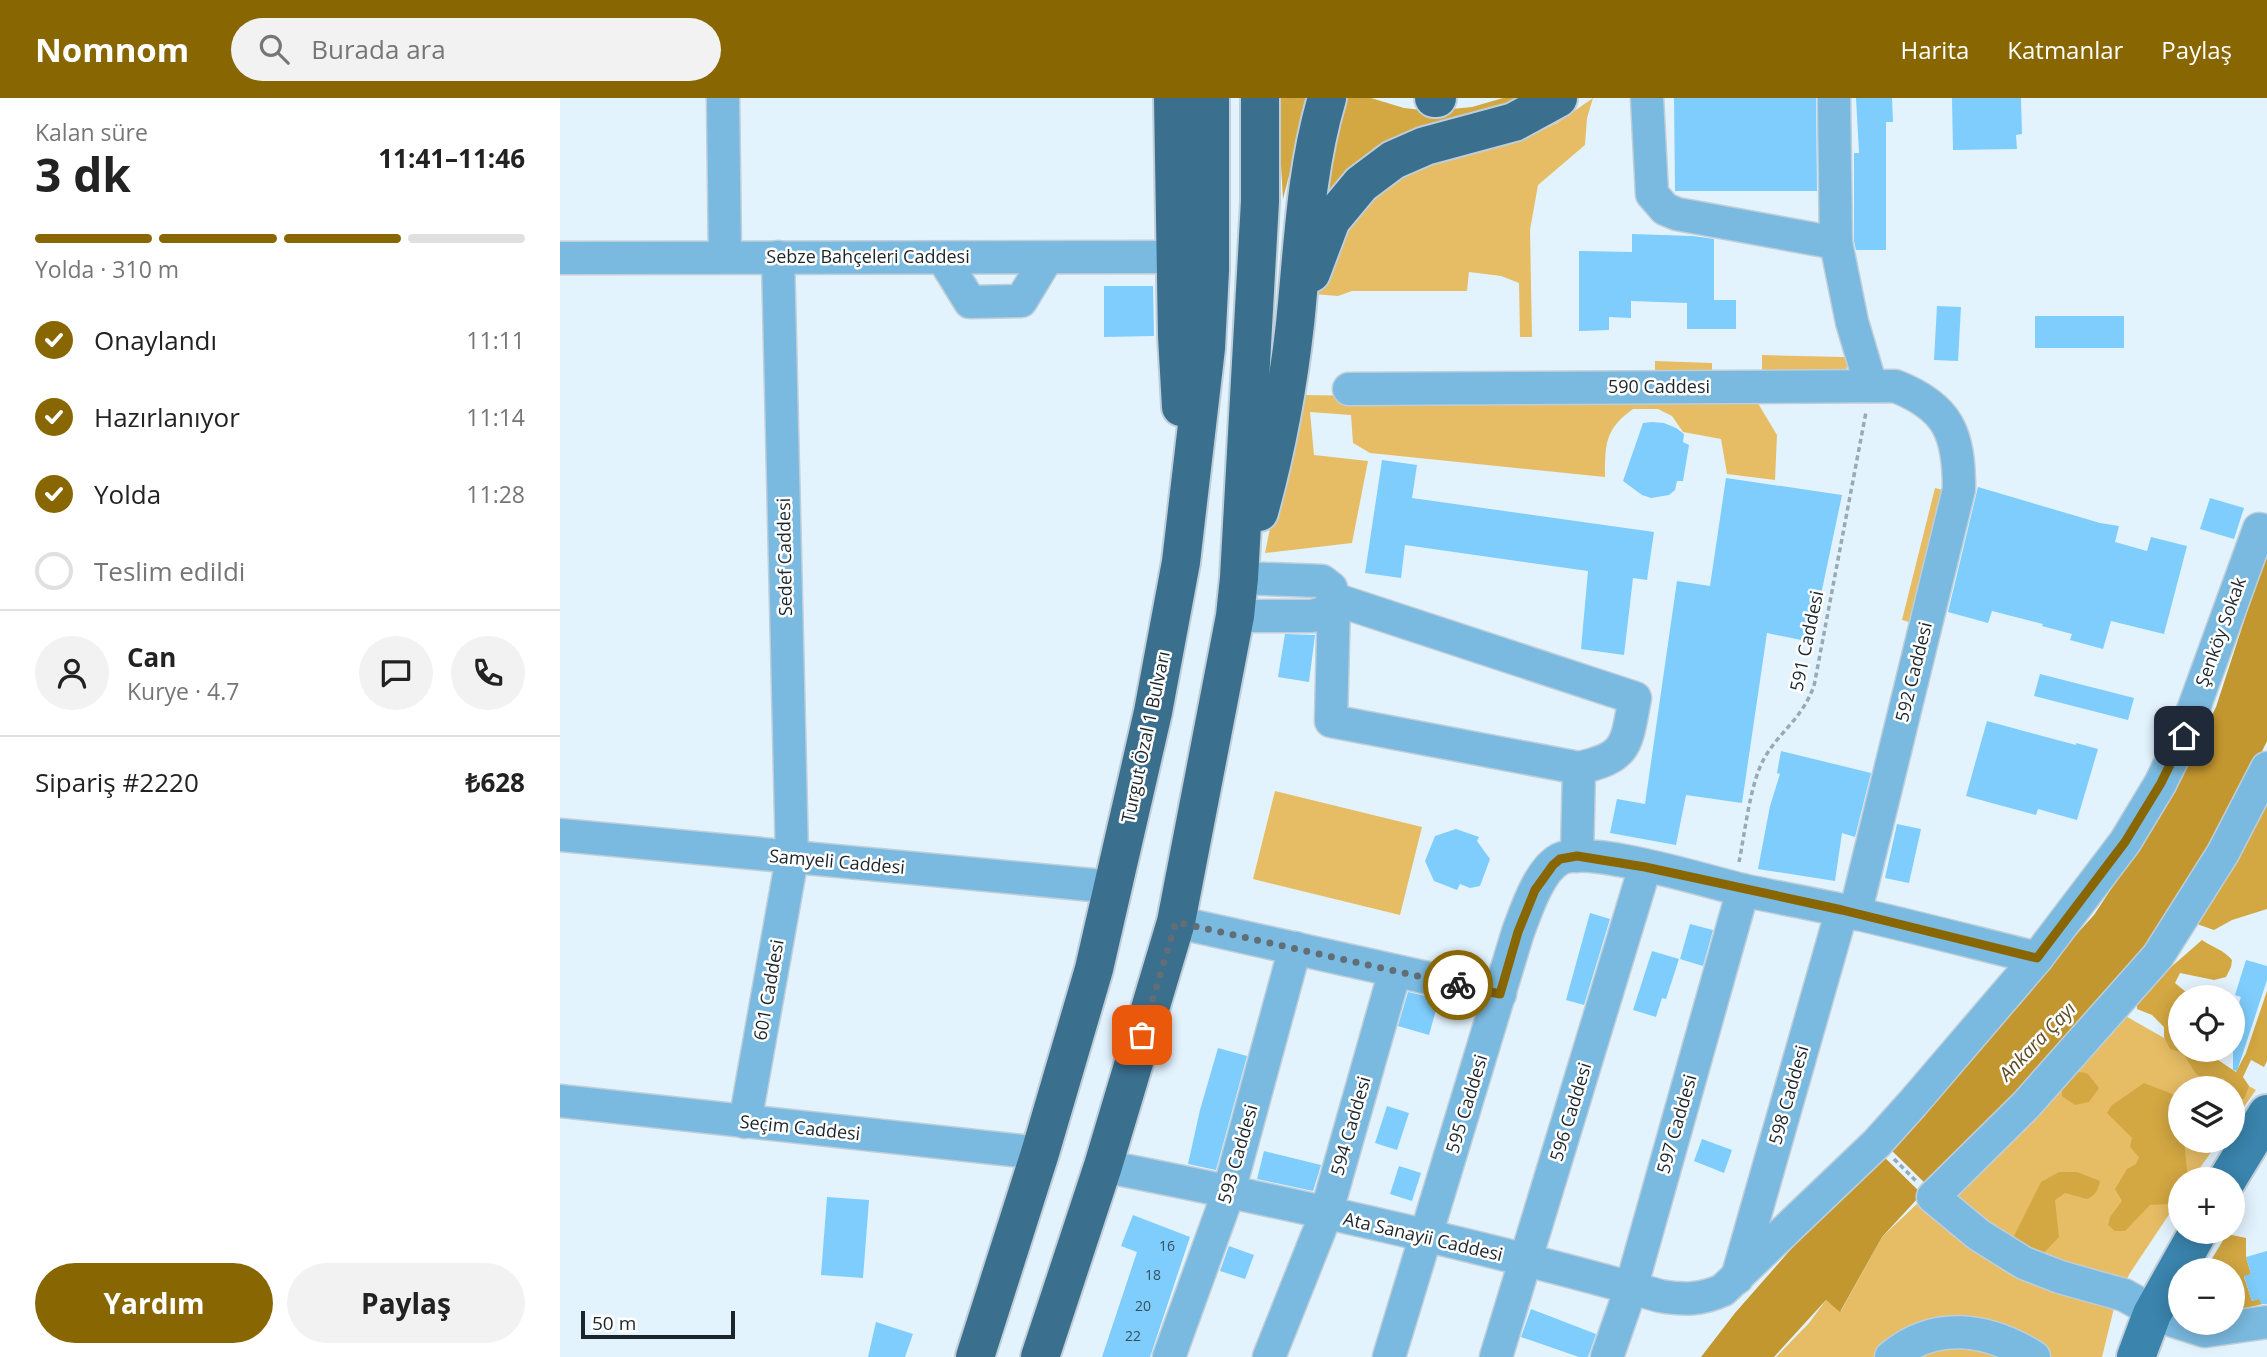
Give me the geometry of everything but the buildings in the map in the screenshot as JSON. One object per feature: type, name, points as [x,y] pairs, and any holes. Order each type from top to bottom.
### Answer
[{"type":"highway","points":[[1173,98],[1177,336],[1187,516]]},
{"type":"highway","name":"Turgut Özal 1 Bulvarı","points":[[975,1357],[1040,1153],[1092,976],[1153,712],[1181,562],[1206,348],[1210,98]]},
{"type":"highway","points":[[1040,1357],[1103,1166],[1176,922],[1235,616],[1240,578],[1260,201],[1261,98]]},
{"type":"highway","points":[[1240,578],[1270,472],[1294,324],[1304,207],[1327,98]]},
{"type":"highway","points":[[1294,324],[1331,220],[1361,184],[1393,160],[1425,146],[1514,122],[1558,98]]},
{"type":"main road","points":[[2235,1167],[2267,1114]]},
{"type":"main road","points":[[2136,1357],[2152,1314],[2190,1244]]},
{"type":"street","points":[[723,98],[725,257]]},
{"type":"street","points":[[1647,98],[1652,194],[1665,209],[1677,214],[1836,243]]},
{"type":"street","points":[[1834,98],[1836,243],[1852,322],[1871,386]]},
{"type":"street","name":"Sedef Caddesi","points":[[778,257],[792,858]]},
{"type":"street","name":"Sebze Bahçeleri Caddesi","points":[[560,258],[1176,257]]},
{"type":"street","points":[[943,258],[970,302],[1021,301],[1047,258]]},
{"type":"street","name":"590 Caddesi","points":[[1349,389],[1895,386],[1926,401],[1940,413],[1951,430]]},
{"type":"street","name":"592 Caddesi","points":[[1849,912],[1959,489],[1959,466],[1951,430]]},
{"type":"street","name":"Şenköy Sokak","points":[[1877,1143],[2037,958],[2125,842],[2161,783],[2184,736],[2263,530]]},
{"type":"street","points":[[1240,578],[1322,581],[1331,588],[1334,599],[1331,721],[1579,768],[1613,758],[1623,746],[1635,698],[1334,599]]},
{"type":"street","points":[[1235,616],[1312,616],[1322,614],[1330,608],[1334,599]]},
{"type":"street","points":[[1579,768],[1569,857],[1645,867],[1849,912],[2037,958]]},
{"type":"street","points":[[2267,768],[2223,853],[2158,956],[2026,1105],[1933,1197],[1979,1235],[2024,1263],[2060,1277],[2124,1295],[2152,1314],[2205,1331],[2267,1322]]},
{"type":"street","name":"Samyeli Caddesi","points":[[560,835],[1114,887]]},
{"type":"street","name":"595 Caddesi","points":[[1389,1357],[1518,932],[1543,876],[1569,857]]},
{"type":"street","name":"601 Caddesi","points":[[745,1122],[792,858]]},
{"type":"street","name":"596 Caddesi","points":[[1496,1357],[1645,867]]},
{"type":"street","name":"597 Caddesi","points":[[1607,1357],[1631,1288],[1738,889]]},
{"type":"street","name":"598 Caddesi","points":[[1737,1280],[1849,912]]},
{"type":"street","points":[[1176,922],[1500,994]]},
{"type":"street","name":"593 Caddesi","points":[[1169,1357],[1229,1191],[1295,948]]},
{"type":"street","name":"594 Caddesi","points":[[1269,1357],[1326,1214],[1395,971]]},
{"type":"street","name":"Seçim Caddesi","points":[[560,1101],[1040,1153]]},
{"type":"street","name":"Ata Sanayii Caddesi","points":[[1103,1166],[1229,1191],[1427,1236],[1685,1300],[1707,1298],[1737,1280],[1877,1143]]},
{"type":"street","points":[[1891,1357],[1904,1346],[1929,1334],[1951,1330],[1990,1337],[2015,1346],[2034,1357]]},
{"type":"path","name":"591 Caddesi","points":[[1738,889],[1757,778],[1765,758],[1807,705],[1814,686],[1871,386]]},
{"type":"path","points":[[1877,1143],[1933,1197]]},
{"type":"shaded area","points":[[1277,98],[1309,98],[1283,199]]},
{"type":"shaded area","points":[[1343,98],[1371,98],[1404,108],[1431,111],[1472,107],[1503,98],[1531,98],[1402,135],[1377,146],[1347,170],[1319,203]]},
{"type":"shaded area","points":[[1593,98],[1587,118],[1585,145],[1538,185],[1530,230],[1532,337],[1520,337],[1519,283],[1501,276],[1469,272],[1467,291],[1352,291],[1338,296],[1313,294],[1332,242],[1381,188],[1410,169],[1523,139],[1557,123]]},
{"type":"shaded area","points":[[1762,355],[1844,357],[1848,362],[1846,371],[1762,374]]},
{"type":"shaded area","points":[[1655,361],[1712,363],[1712,373],[1655,371]]},
{"type":"shaded area","points":[[1297,395],[1756,400],[1777,435],[1775,480],[1727,474],[1721,439],[1683,432],[1672,416],[1658,409],[1633,409],[1617,423],[1606,446],[1605,477],[1370,453],[1353,443],[1351,415],[1310,412],[1314,455],[1368,461],[1352,543],[1265,553]]},
{"type":"shaded area","points":[[1935,488],[1943,490],[1909,622],[1902,620]]},
{"type":"shaded area","points":[[1275,791],[1422,827],[1400,915],[1253,879]]},
{"type":"shaded area","points":[[2259,802],[2267,806],[2267,909],[2232,920],[2214,930],[2194,923]]},
{"type":"shaded area","points":[[2202,940],[2232,960],[2226,977],[2214,980],[2180,973],[2175,983],[2177,985],[2168,985],[2168,1045],[2164,1037],[2164,1027],[2152,1015],[2137,1009],[2137,997]]},
{"type":"shaded area","points":[[2267,991],[2267,1061],[2264,1067],[2251,1060],[2243,1076],[2196,1074],[2189,1062],[2221,1062],[2236,1072],[2241,1062],[2245,1062],[2245,1055]]},
{"type":"shaded area","points":[[2108,1006],[2168,1040],[2168,1062],[2207,1062],[2232,1076],[2168,1076],[2168,1153],[2210,1153],[2201,1167],[2168,1167],[2168,1216],[2130,1273],[2116,1300],[2102,1357],[1776,1357],[1809,1323],[1826,1300],[1841,1311],[1882,1237],[1939,1183]]},
{"type":"shaded area","points":[[2074,1073],[2088,1074],[2099,1088],[2089,1102],[2075,1105],[2062,1096],[2062,1088]]},
{"type":"shaded area","points":[[2245,1080],[2249,1086],[2245,1097]]},
{"type":"shaded area","points":[[2144,1083],[2168,1092],[2168,1153],[2185,1153],[2187,1167],[2168,1167],[2168,1204],[2150,1205],[2125,1231],[2115,1231],[2108,1225],[2110,1217],[2122,1201],[2115,1189],[2127,1169],[2136,1164],[2139,1157],[2130,1147],[2132,1138],[2107,1113],[2112,1105]]},
{"type":"shaded area","points":[[2245,1084],[2256,1090],[2245,1105]]},
{"type":"shaded area","points":[[2059,1172],[2077,1172],[2100,1181],[2096,1192],[2087,1199],[2065,1193],[2055,1200],[2059,1237],[2039,1258],[2012,1240],[2041,1182]]},
{"type":"shaded area","points":[[2246,1238],[2246,1257],[2251,1274],[2245,1277],[2245,1258],[2212,1258],[2221,1244],[2245,1244]]},
{"type":"shaded area","points":[[2245,1280],[2252,1301],[2267,1296],[2267,1303],[2245,1308]]},
{"type":"water","name":"Ankara Çayı","points":[[2267,551],[2267,741],[2252,772],[2149,948],[1882,1237],[1840,1312],[1826,1300],[1774,1357],[1701,1357],[1735,1313],[1821,1215],[2094,915],[2165,807],[2216,707]]},
{"type":"pier","points":[[1886,1145],[1931,1189],[1924,1196],[1879,1152]]},
{"type":"way so far","points":[[1142,1035],[1176,922],[1458,985]]},
{"type":"route","points":[[1458,985],[1500,994],[1518,932],[1535,890],[1543,876],[1560,859],[1577,856],[1645,867],[1842,910],[2037,958],[2125,842],[2161,783],[2184,736]]}]
